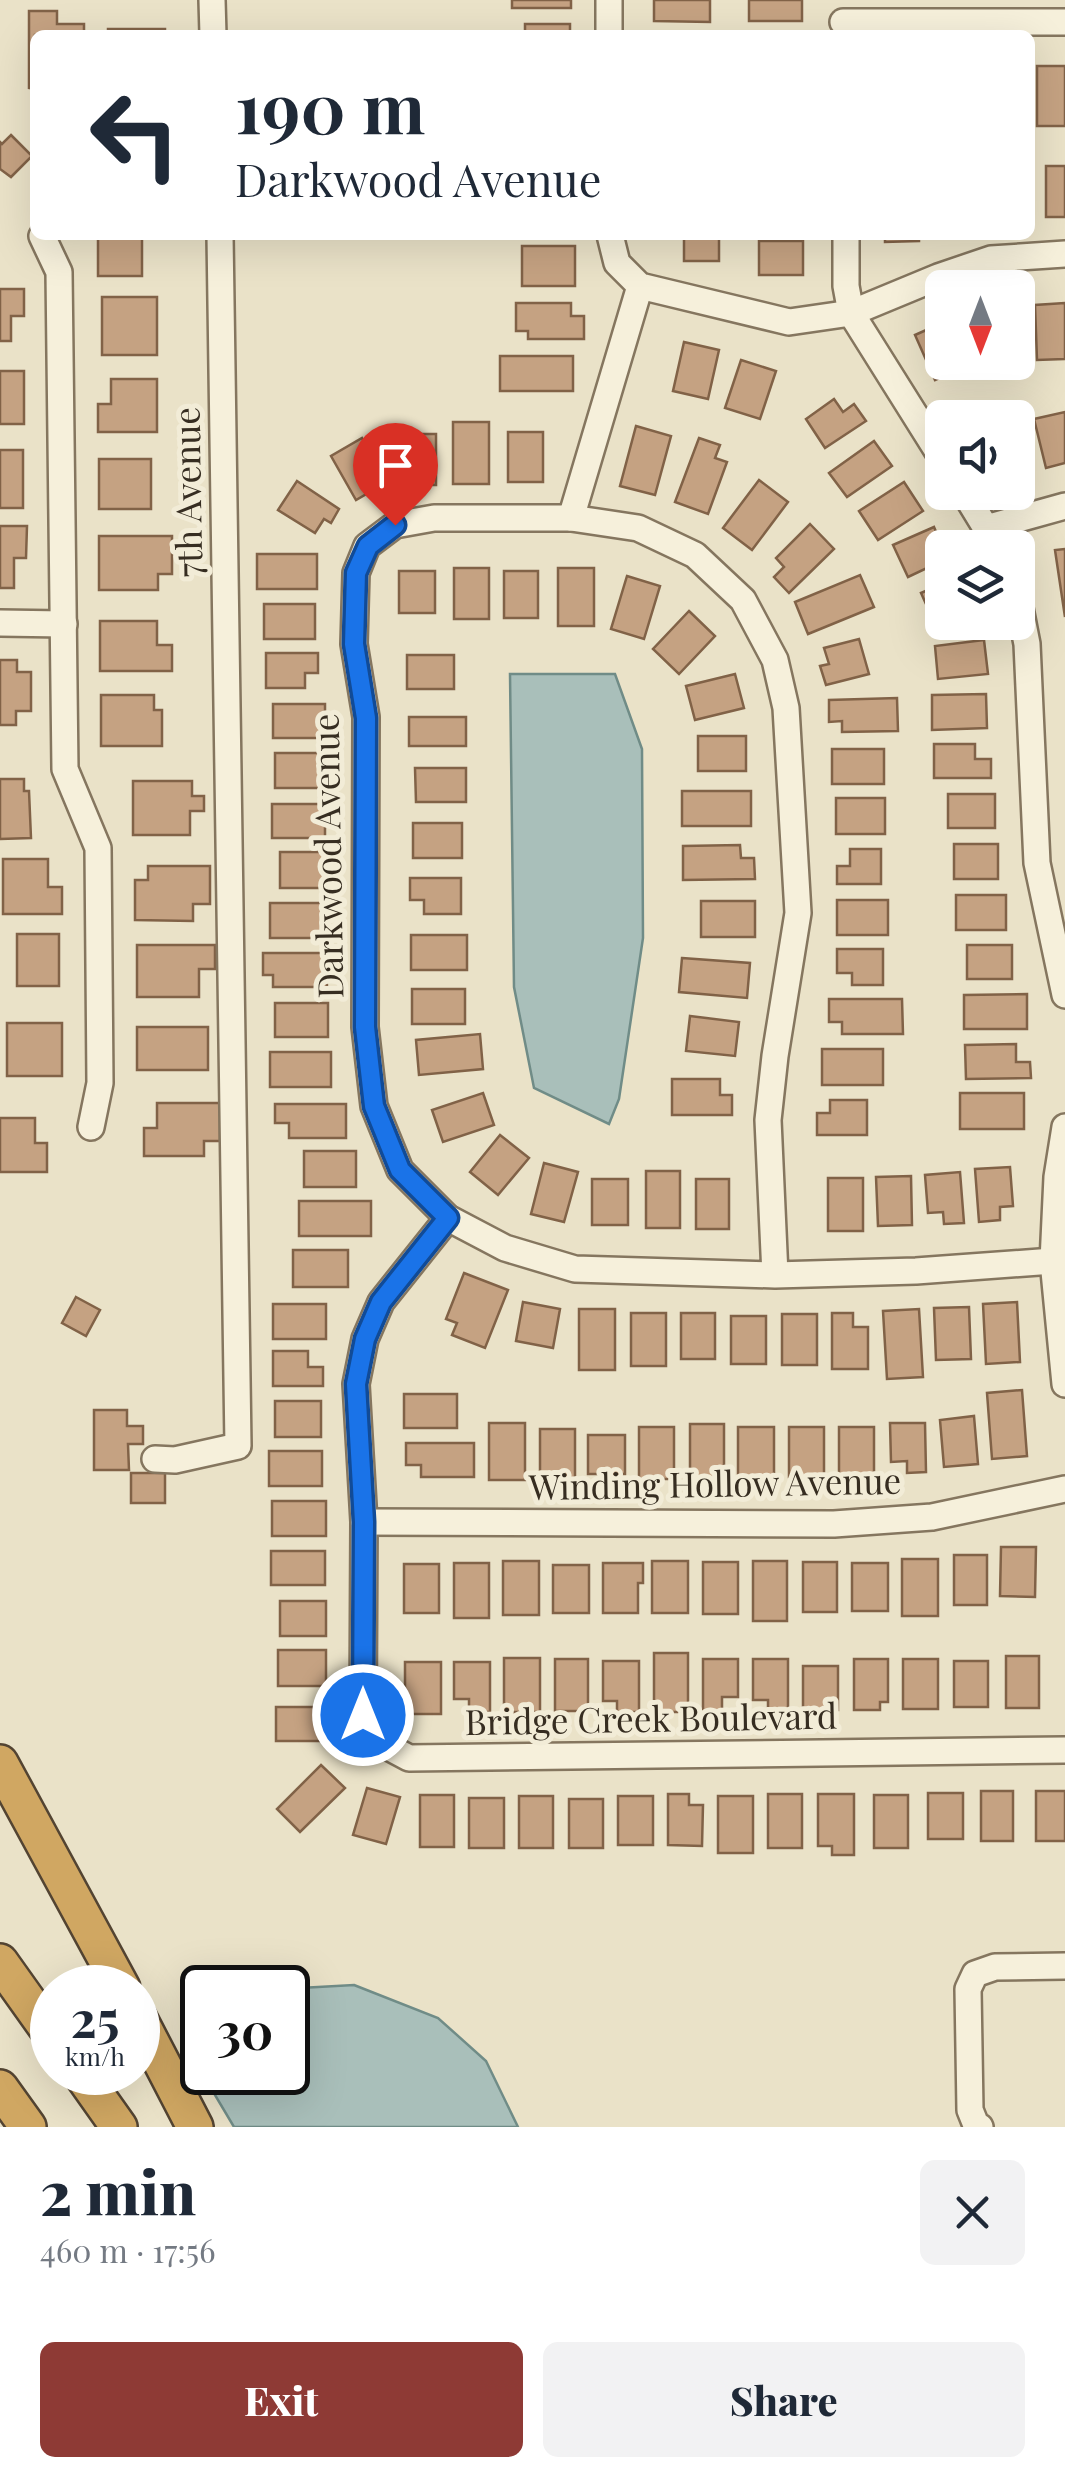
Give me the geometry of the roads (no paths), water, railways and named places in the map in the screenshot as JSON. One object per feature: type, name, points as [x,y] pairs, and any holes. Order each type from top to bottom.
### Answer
[{"type":"highway","points":[[0,1763],[110,1965]]},
{"type":"highway","points":[[0,1962],[30,2004]]},
{"type":"highway","points":[[160,2059],[195,2127]]},
{"type":"highway","points":[[0,2088],[28,2127]]},
{"type":"highway","points":[[96,2095],[119,2127]]},
{"type":"street","points":[[212,0],[213,30]]},
{"type":"street","points":[[609,30],[610,0]]},
{"type":"street","points":[[843,19],[1065,22]]},
{"type":"street","points":[[44,240],[60,272],[65,770],[98,848],[100,1083],[91,1127]]},
{"type":"street","name":"7th Avenue","points":[[156,1459],[176,1460],[238,1446],[220,240]]},
{"type":"street","points":[[611,240],[617,263],[640,286],[789,322],[851,313],[990,259],[1065,254]]},
{"type":"street","points":[[846,240],[846,286],[851,313],[925,431]]},
{"type":"street","points":[[571,518],[640,286]]},
{"type":"street","points":[[1009,530],[1065,506]]},
{"type":"street","name":"Darkwood Avenue","points":[[775,1276],[768,1120],[798,913],[786,708],[775,660],[743,600],[695,555],[638,528],[571,518],[434,518],[395,525],[368,546],[356,573],[354,644],[366,718],[365,1027],[374,1106],[400,1170],[448,1218],[505,1248],[574,1269],[775,1276],[916,1272],[1053,1261]]},
{"type":"street","points":[[0,623],[64,624]]},
{"type":"street","points":[[1026,640],[1036,862],[1065,995]]},
{"type":"street","points":[[1065,1127],[1057,1176],[1053,1261],[1065,1384]]},
{"type":"street","name":"Bridge Creek Boulevard","points":[[448,1218],[381,1302],[365,1339],[356,1384],[364,1522],[363,1715],[379,1742],[409,1758],[1065,1750]]},
{"type":"street","name":"Winding Hollow Avenue","points":[[364,1522],[834,1524],[932,1517],[1065,1489]]},
{"type":"street","points":[[980,2127],[970,2110],[968,1989],[976,1974],[996,1967],[1065,1966]]},
{"type":"water","points":[[510,674],[615,674],[642,749],[643,938],[619,1099],[609,1124],[534,1088],[514,987]]},
{"type":"water","points":[[354,1985],[438,2018],[486,2061],[518,2127],[234,2127],[215,2095],[310,2095],[310,1987]]}]
